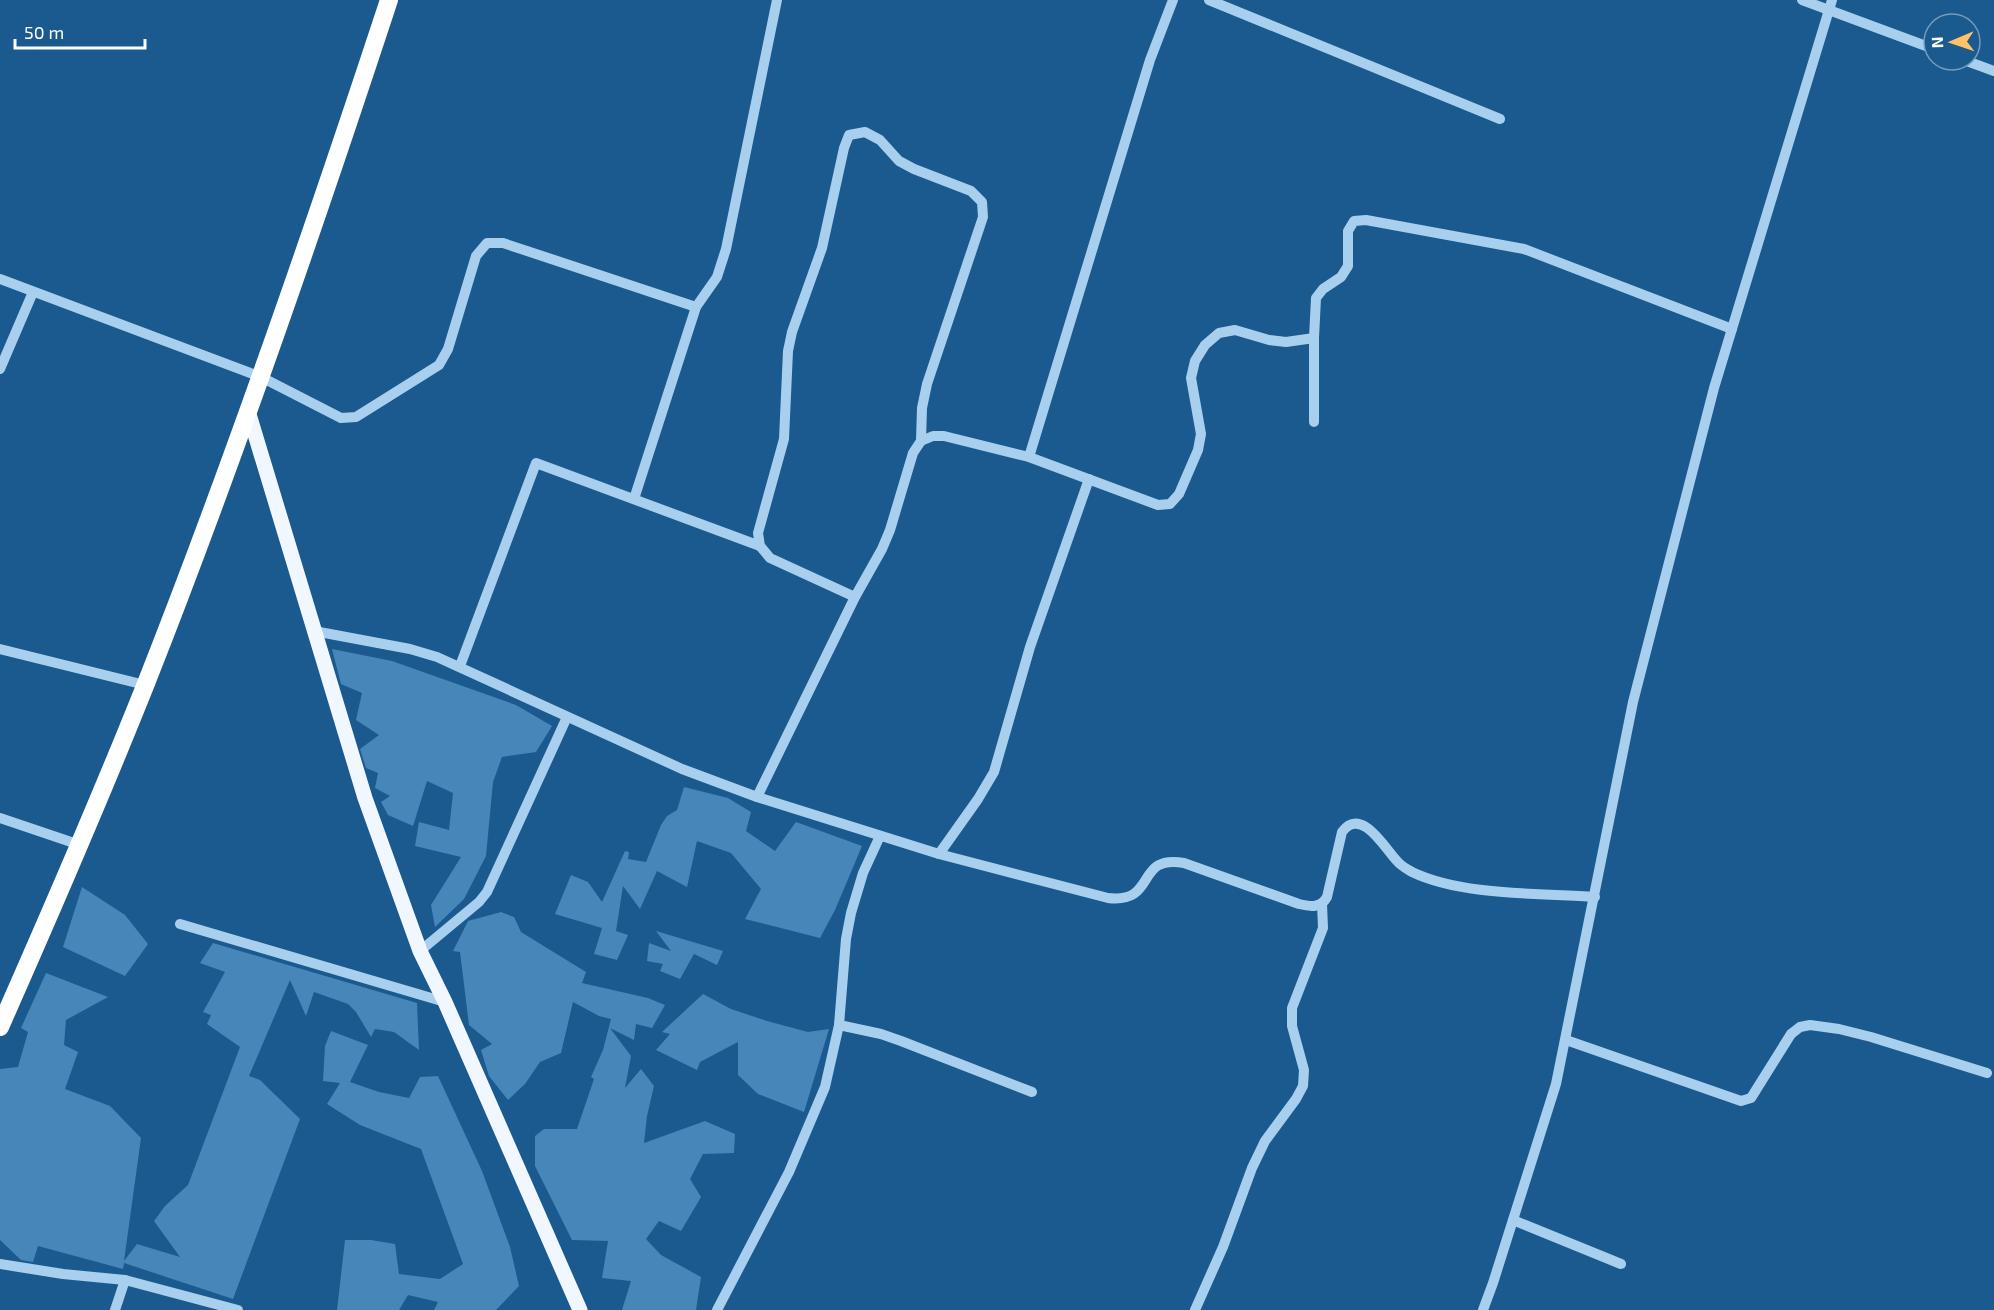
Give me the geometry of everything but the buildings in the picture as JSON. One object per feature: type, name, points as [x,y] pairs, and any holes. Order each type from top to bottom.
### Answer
[{"type":"highway","points":[[0,1027],[80,845],[145,685],[261,377],[389,0]]},
{"type":"main road","points":[[248,411],[364,798],[420,951],[445,1002],[580,1310]]},
{"type":"street","points":[[634,499],[696,307],[717,277],[726,249],[777,0]]},
{"type":"street","points":[[1029,457],[1150,60],[1173,0]]},
{"type":"street","points":[[1209,0],[1500,119]]},
{"type":"street","points":[[1802,0],[1830,4],[1922,44]]},
{"type":"street","points":[[1483,1310],[1556,1084],[1633,702],[1714,388],[1830,4]]},
{"type":"street","points":[[757,797],[890,530],[913,453],[921,441],[922,408],[927,384],[983,217],[982,202],[971,191],[899,161],[880,140],[865,132],[849,135],[844,148],[822,249],[792,332],[788,351],[784,439],[758,533],[760,546]]},
{"type":"street","points":[[1314,422],[1316,298],[1323,289],[1341,277],[1348,266],[1348,231],[1354,221],[1366,220],[1524,249],[1732,328]]},
{"type":"street","points":[[0,279],[261,377],[341,418],[356,417],[439,365],[448,349],[476,255],[486,243],[503,243],[696,307]]},
{"type":"street","points":[[0,369],[33,292]]},
{"type":"street","points":[[921,441],[933,436],[944,436],[1029,457],[1158,505],[1170,504],[1179,494],[1198,450],[1201,434],[1191,378],[1195,361],[1205,345],[1218,333],[1235,330],[1277,341],[1314,338]]},
{"type":"street","points":[[460,666],[536,463],[760,546],[770,558],[855,597]]},
{"type":"street","points":[[939,854],[994,772],[1030,647],[1089,479]]},
{"type":"street","points":[[314,631],[410,649],[460,666],[682,769],[757,797],[939,854],[1118,900],[1130,898],[1136,894],[1159,864],[1175,862],[1299,904],[1313,906],[1322,904],[1331,888],[1342,832],[1346,827],[1356,825],[1368,828],[1375,834],[1398,862],[1408,870],[1429,879],[1471,888],[1594,897]]},
{"type":"street","points":[[0,649],[145,685]]},
{"type":"street","points":[[420,951],[479,902],[487,892],[567,717]]},
{"type":"street","points":[[0,818],[80,845]]},
{"type":"street","points":[[717,1310],[789,1172],[825,1086],[839,1025],[850,913],[863,873],[880,836]]},
{"type":"street","points":[[1196,1310],[1265,1141],[1303,1086],[1304,1070],[1292,1026],[1292,1008],[1323,928],[1322,904]]},
{"type":"street","points":[[180,924],[445,1002]]},
{"type":"street","points":[[839,1025],[881,1034],[1032,1092]]},
{"type":"street","points":[[1566,1040],[1741,1101],[1751,1098],[1791,1034],[1800,1027],[1810,1025],[1856,1032],[1987,1073]]},
{"type":"street","points":[[1513,1220],[1621,1264]]},
{"type":"street","points":[[0,1264],[63,1274],[125,1280],[238,1310]]},
{"type":"street","points":[[115,1310],[125,1280]]}]
